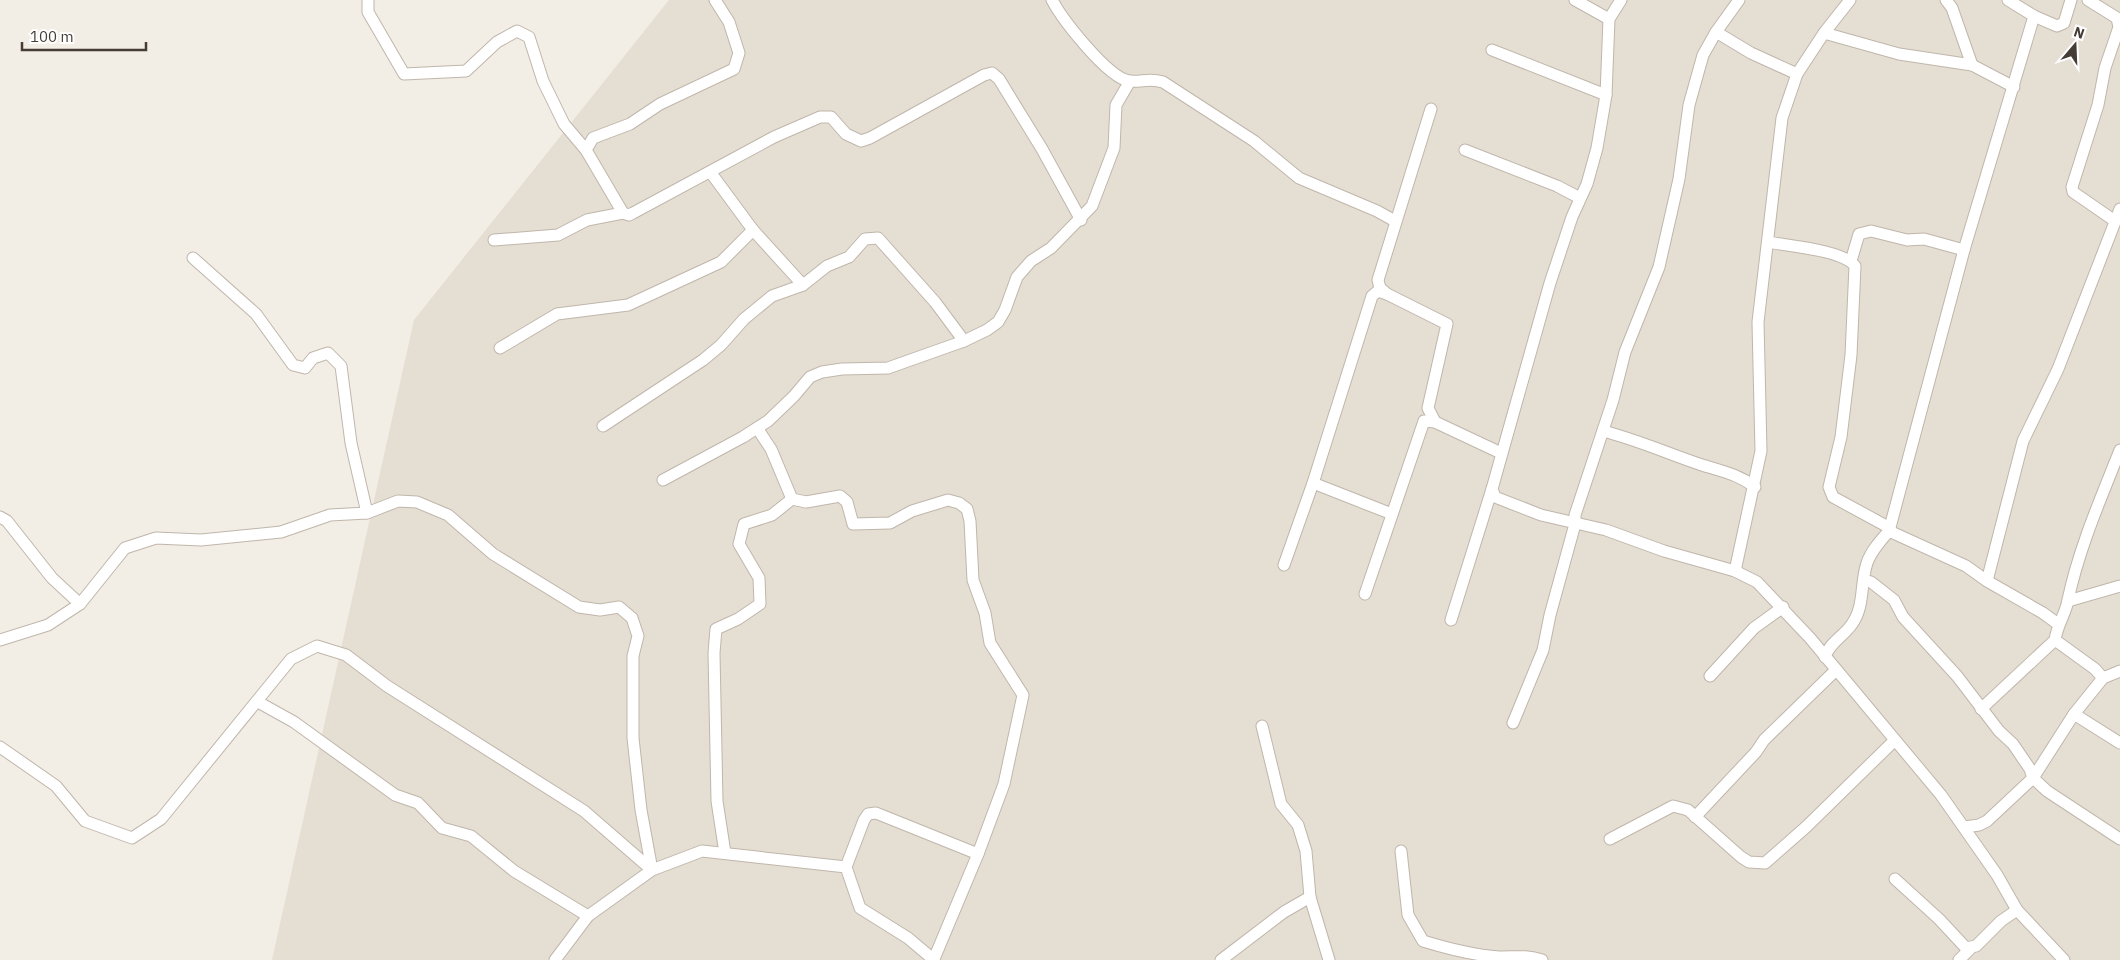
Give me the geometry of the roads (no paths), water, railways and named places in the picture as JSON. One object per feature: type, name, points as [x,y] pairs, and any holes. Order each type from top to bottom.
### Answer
[{"type":"street","points":[[368,0],[368,12],[404,74],[466,71],[497,42],[516,31],[529,37],[542,81],[564,124],[586,150],[624,213]]},
{"type":"street","points":[[586,150],[593,138],[630,124],[660,104],[734,69],[739,53],[729,22],[715,0]]},
{"type":"street","points":[[1052,0],[1059,14],[1101,63],[1120,77],[1130,81],[1152,79],[1163,82],[1254,141],[1299,178],[1377,211],[1395,221]]},
{"type":"street","points":[[1575,0],[1609,19]]},
{"type":"street","points":[[1451,620],[1502,454],[1550,283],[1597,148],[1606,95],[1609,19],[1621,0]]},
{"type":"street","points":[[1513,723],[1543,650],[1550,615],[1575,524],[1575,515],[1604,431],[1625,352],[1659,267],[1680,179],[1689,105],[1703,55],[1716,32],[1739,0]]},
{"type":"street","points":[[1735,572],[1755,487],[1761,451],[1758,322],[1780,132],[1797,74],[1824,33],[1850,0]]},
{"type":"street","points":[[1946,0],[1952,8],[1972,65]]},
{"type":"street","points":[[2008,0],[2034,16],[2057,26],[2064,23],[2071,0]]},
{"type":"street","points":[[2088,0],[2118,18],[2119,27],[2105,68],[2098,105],[2072,187],[2073,192],[2115,221]]},
{"type":"street","points":[[1825,657],[1827,651],[1852,624],[1860,605],[1868,561],[1890,529],[1964,250],[2034,16]]},
{"type":"street","points":[[1716,32],[1751,52],[1797,74]]},
{"type":"street","points":[[1824,33],[1899,54],[1972,65],[2014,87]]},
{"type":"street","points":[[1492,50],[1606,95]]},
{"type":"street","points":[[494,240],[558,235],[587,220],[624,213],[629,215],[711,173],[774,137],[820,117],[830,118],[855,139],[861,141],[870,138],[984,75],[992,73],[999,79],[1042,148],[1081,220]]},
{"type":"street","points":[[663,480],[757,428],[794,396],[810,377],[822,372],[842,369],[888,368],[964,341],[987,330],[998,322],[1005,310],[1017,278],[1031,261],[1051,248],[1081,220],[1092,206],[1114,148],[1116,105],[1130,81]]},
{"type":"street","points":[[1387,294],[1380,288],[1378,280],[1431,109]]},
{"type":"street","points":[[1465,150],[1557,186],[1580,198]]},
{"type":"street","points":[[711,173],[753,230],[803,285]]},
{"type":"street","points":[[1987,581],[2023,441],[2058,369],[2120,209]]},
{"type":"street","points":[[500,348],[557,314],[628,305],[721,262],[753,230]]},
{"type":"street","points":[[1964,250],[1924,238],[1907,240],[1871,231],[1859,234],[1851,261],[1855,271],[1851,355],[1841,437],[1829,486],[1833,497],[1890,529],[1966,566],[2058,624]]},
{"type":"street","points":[[603,426],[703,360],[721,345],[744,319],[772,296],[803,285],[827,266],[849,257],[865,239],[878,238],[935,302],[964,341]]},
{"type":"street","points":[[1768,242],[1829,253],[1851,261]]},
{"type":"street","points":[[193,258],[256,314],[292,365],[305,368],[313,358],[328,353],[341,366],[351,443],[367,513]]},
{"type":"street","points":[[1284,566],[1313,483],[1372,296],[1378,291],[1447,324],[1428,408],[1435,422]]},
{"type":"street","points":[[1365,594],[1422,424],[1428,420],[1435,422],[1502,454]]},
{"type":"street","points":[[757,428],[771,449],[792,499]]},
{"type":"street","points":[[1604,431],[1658,447],[1703,465],[1735,475],[1755,487]]},
{"type":"street","points":[[1981,709],[2055,640],[2058,624],[2068,601],[2070,587],[2093,518],[2120,450]]},
{"type":"street","points":[[1313,483],[1392,514]]},
{"type":"street","points":[[1492,488],[1495,497],[1541,516],[1606,530],[1664,551],[1735,572],[1757,582],[1783,607],[1966,827],[2017,910],[2064,960]]},
{"type":"street","points":[[725,853],[717,801],[714,653],[716,629],[738,619],[760,604],[759,578],[740,544],[744,524],[772,514],[792,499],[806,502],[840,496],[847,502],[853,524],[890,523],[912,511],[948,500],[959,503],[967,509],[970,521],[973,580],[985,613],[990,643],[1023,695],[1004,784],[978,854],[934,960],[908,938],[860,908],[846,867],[868,814],[876,814],[978,854]]},
{"type":"street","points":[[0,640],[48,625],[80,604],[125,548],[156,538],[201,540],[280,532],[330,515],[367,513],[398,501],[416,502],[448,515],[493,554],[579,607],[600,610],[619,607],[632,618],[638,636],[633,656],[633,738],[641,810],[652,870]]},
{"type":"street","points":[[0,517],[6,521],[52,578],[80,604]]},
{"type":"street","points":[[1864,580],[1875,585],[1894,600],[1903,617],[1957,676],[1981,709],[2013,744],[2030,769],[2032,778],[2047,791],[2120,839]]},
{"type":"street","points":[[2068,601],[2120,586]]},
{"type":"street","points":[[1710,676],[1754,628],[1783,607]]},
{"type":"street","points":[[2055,640],[2095,669],[2103,678]]},
{"type":"street","points":[[0,747],[56,786],[85,821],[132,838],[162,819],[291,659],[317,646],[346,655],[387,686],[584,811],[652,870]]},
{"type":"street","points":[[1695,817],[1756,752],[1764,740],[1836,670]]},
{"type":"street","points":[[1966,827],[1988,821],[2032,778],[2074,714],[2103,678],[2120,671]]},
{"type":"street","points":[[258,702],[294,722],[395,795],[418,804],[442,828],[471,836],[514,871],[588,916]]},
{"type":"street","points":[[2074,714],[2120,742]]},
{"type":"street","points":[[1262,726],[1281,804],[1298,825],[1306,851],[1310,897],[1329,960]]},
{"type":"street","points":[[1610,839],[1673,806],[1688,810],[1749,862],[1765,863],[1806,827],[1894,741]]},
{"type":"street","points":[[556,960],[588,916],[652,870],[702,851],[846,867]]},
{"type":"street","points":[[1402,851],[1408,916],[1423,942],[1461,953],[1500,958],[1529,956],[1542,960]]},
{"type":"street","points":[[1895,879],[1939,919],[1963,947],[1970,949]]},
{"type":"street","points":[[1221,960],[1284,912],[1310,897]]},
{"type":"street","points":[[1958,960],[1976,946],[2000,921],[2017,910]]}]
